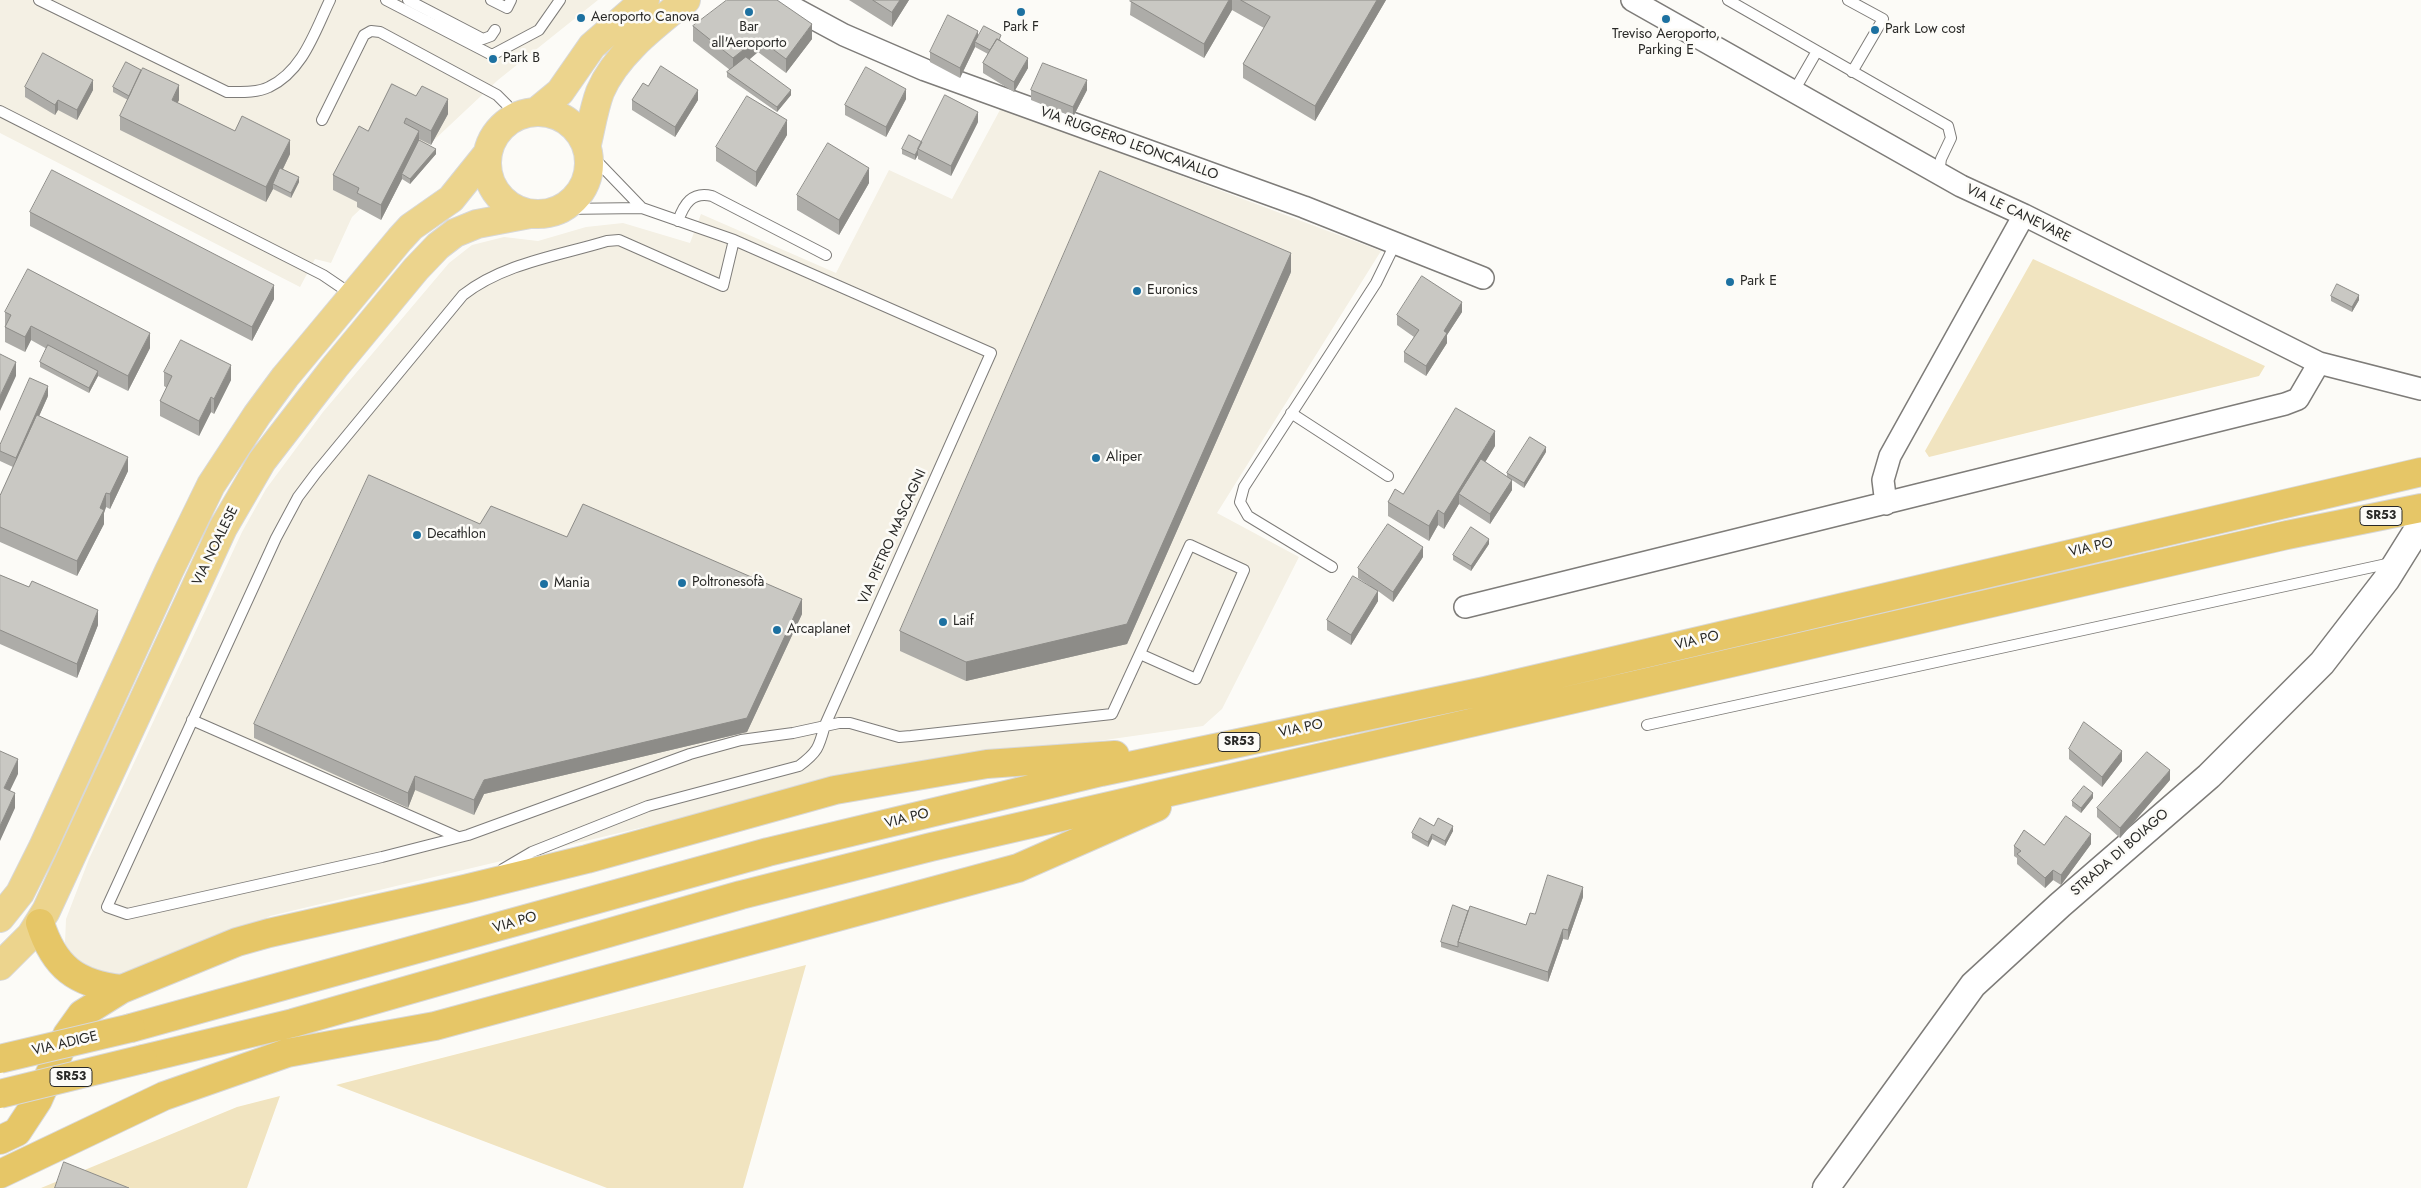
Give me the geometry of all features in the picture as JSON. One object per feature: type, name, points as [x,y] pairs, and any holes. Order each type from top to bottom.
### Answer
[{"type":"highway","name":"VIA PO","points":[[131,1028],[768,852],[1209,748],[1485,691],[2421,472]]},
{"type":"highway","name":"VIA PO","points":[[0,1094],[293,1022],[751,893],[931,847],[2277,538],[2421,508]]},
{"type":"highway","points":[[0,1140],[17,1132],[38,1100],[67,1035],[82,1014],[122,989],[237,942],[587,859],[835,790],[987,764],[1209,748]]},
{"type":"highway","points":[[0,1174],[164,1096],[287,1052],[435,1026],[1018,868],[1219,780]]},
{"type":"highway","points":[[40,922],[46,944],[65,968],[76,977],[102,987],[122,989]]},
{"type":"highway","name":"VIA ADIGE","points":[[0,1059],[131,1028]]},
{"type":"main road","points":[[645,0],[586,53],[560,92],[501,127],[492,139],[488,153],[487,170],[496,192],[514,209],[530,214],[546,214],[562,209],[573,201],[584,186],[590,167],[588,149],[600,94],[614,67],[659,22],[686,0]]},
{"type":"main road","points":[[524,114],[553,113],[567,120],[579,130],[588,149]]},
{"type":"main road","points":[[0,918],[20,893],[43,847],[173,562],[211,485],[257,415],[353,296],[411,227],[451,199],[488,153]]},
{"type":"main road","name":"VIA NOALESE","points":[[0,966],[31,935],[40,922],[223,528],[262,460],[334,368],[416,269],[438,246],[455,233],[476,224],[530,214]]},
{"type":"street","name":"VIA RUGGERO LEONCAVALLO","points":[[779,0],[844,35],[982,93],[1134,144],[1396,242],[1482,278]]},
{"type":"street","name":"VIA LE CANEVARE","points":[[1632,0],[1960,186],[2024,215],[2319,363],[2421,389]]},
{"type":"street","points":[[1886,504],[1883,480],[1890,456],[2024,215]]},
{"type":"street","points":[[1465,607],[2285,404],[2298,399],[2319,363]]},
{"type":"street","name":"STRADA DI BOIAGO","points":[[1826,1188],[1973,985],[2060,905],[2209,776],[2310,676],[2328,656],[2397,562],[2421,524]]},
{"type":"lane","points":[[39,0],[227,92],[246,92],[268,88],[284,78],[298,64],[330,0]]},
{"type":"lane","points":[[386,0],[492,55],[539,30],[558,4],[565,0]]},
{"type":"lane","points":[[408,0],[482,39],[491,36],[495,30]]},
{"type":"lane","points":[[491,0],[508,8],[512,0]]},
{"type":"lane","points":[[1728,0],[1948,126],[1951,138],[1941,159],[1939,173]]},
{"type":"lane","points":[[1848,0],[1883,19],[1852,72]]},
{"type":"lane","points":[[322,120],[364,35],[371,31],[380,32],[490,90],[524,114]]},
{"type":"lane","points":[[1794,91],[1817,51]]},
{"type":"lane","points":[[0,111],[323,275],[353,296]]},
{"type":"lane","name":"VIA PIETRO MASCAGNI","points":[[588,149],[642,208]]},
{"type":"lane","points":[[678,221],[684,205],[693,197],[703,194],[712,196],[826,255]]},
{"type":"lane","name":"VIA PIETRO MASCAGNI","points":[[464,889],[532,852],[648,806],[799,766],[819,748],[825,725],[991,353],[734,240],[642,208],[562,209]]},
{"type":"lane","points":[[734,240],[723,286],[619,240],[607,241],[499,272],[481,281],[463,295],[298,497],[276,538],[106,907],[127,914],[382,857],[458,837],[690,754],[742,740],[793,733],[825,725],[850,723],[899,737],[1112,714],[1190,545],[1244,570],[1196,679],[1140,654]]},
{"type":"lane","points":[[1332,567],[1248,516],[1240,502],[1244,487],[1376,282],[1396,242]]},
{"type":"lane","points":[[1291,413],[1388,476]]},
{"type":"lane","points":[[1647,725],[2397,562]]},
{"type":"lane","points":[[192,720],[458,837]]},
{"type":"shaded area","points":[[0,0],[598,0],[498,80],[352,217],[331,263],[315,259],[300,287],[0,133]]},
{"type":"shaded area","points":[[1001,108],[1381,251],[1217,513],[1299,557],[1222,709],[1203,726],[867,774],[270,916],[192,959],[109,981],[72,956],[65,943],[66,919],[89,859],[242,532],[266,489],[323,412],[449,263],[472,245],[504,237],[538,241],[586,227],[623,223],[690,243],[701,214],[836,273],[889,170],[952,199]]},
{"type":"shaded area","points":[[2033,259],[2265,366],[2259,376],[1929,457],[1925,451]]},
{"type":"shaded area","points":[[806,965],[743,1188],[607,1188],[336,1085]]},
{"type":"shaded area","points":[[280,1096],[247,1188],[41,1188],[237,1107]]},
{"type":"building","points":[[727,0],[777,0],[812,24],[786,59],[758,38],[733,58],[693,26]]},
{"type":"building","points":[[873,0],[900,0],[892,12]]},
{"type":"building","points":[[1131,0],[1229,0],[1204,44]]},
{"type":"building","points":[[1241,0],[1377,0],[1315,106],[1243,64],[1270,17]]},
{"type":"building","points":[[948,15],[978,31],[960,68],[930,52]]},
{"type":"building","points":[[984,26],[1001,35],[990,50],[975,42]]},
{"type":"building","points":[[997,39],[1028,58],[1014,82],[983,63]]},
{"type":"building","points":[[43,53],[93,80],[77,110],[58,100],[55,105],[25,87]]},
{"type":"building","points":[[746,57],[791,90],[777,107],[727,72]]},
{"type":"building","points":[[126,62],[141,70],[129,96],[113,87]]},
{"type":"building","points":[[1043,63],[1087,80],[1073,107],[1031,90]]},
{"type":"building","points":[[661,66],[698,90],[675,127],[632,100],[643,83],[648,86]]},
{"type":"building","points":[[866,67],[906,89],[886,127],[845,105]]},
{"type":"building","points":[[143,68],[179,85],[172,100],[235,131],[242,116],[290,140],[266,187],[120,116]]},
{"type":"building","points":[[392,84],[416,96],[422,86],[448,99],[431,131],[406,118],[404,123],[419,131],[381,205],[357,193],[359,188],[333,175],[359,126],[368,131]]},
{"type":"building","points":[[945,95],[978,112],[951,166],[918,149]]},
{"type":"building","points":[[747,96],[787,120],[756,172],[716,147]]},
{"type":"building","points":[[909,135],[922,142],[915,155],[902,149]]},
{"type":"building","points":[[419,140],[436,149],[410,179],[402,174]]},
{"type":"building","points":[[828,143],[869,168],[839,220],[797,195]]},
{"type":"building","points":[[280,168],[299,177],[291,193],[273,184]]},
{"type":"building","points":[[52,170],[274,285],[252,327],[30,212]]},
{"type":"building","name":"Aliper","points":[[1100,171],[1291,253],[1127,624],[966,662],[900,631]]},
{"type":"building","points":[[28,269],[150,333],[128,376],[31,326],[25,337],[5,327],[11,315],[5,312]]},
{"type":"building","points":[[1422,276],[1462,302],[1444,331],[1447,333],[1426,366],[1404,352],[1419,330],[1397,315]]},
{"type":"building","points":[[2337,284],[2359,295],[2352,307],[2331,296]]},
{"type":"building","points":[[181,340],[231,365],[214,399],[211,397],[199,421],[160,401],[172,376],[164,372]]},
{"type":"building","points":[[48,345],[98,371],[89,388],[40,362]]},
{"type":"building","points":[[0,354],[16,362],[0,396]]},
{"type":"building","points":[[30,378],[48,386],[16,458],[0,451],[0,445]]},
{"type":"building","points":[[1456,408],[1495,431],[1444,514],[1438,510],[1429,526],[1388,502],[1395,489],[1403,494]]},
{"type":"building","points":[[37,415],[128,457],[110,494],[106,493],[100,508],[104,510],[77,561],[0,527],[0,496]]},
{"type":"building","points":[[1530,437],[1546,447],[1524,483],[1507,473]]},
{"type":"building","points":[[1481,459],[1512,480],[1490,514],[1459,494]]},
{"type":"building","points":[[369,475],[480,524],[491,506],[567,537],[583,504],[802,599],[747,718],[484,780],[474,800],[415,776],[408,793],[254,724]]},
{"type":"building","points":[[1388,524],[1423,547],[1393,592],[1358,568]]},
{"type":"building","points":[[1471,527],[1489,539],[1471,566],[1453,555]]},
{"type":"building","points":[[0,575],[29,587],[32,581],[98,610],[77,664],[0,630]]},
{"type":"building","points":[[1353,576],[1378,591],[1351,635],[1327,620]]},
{"type":"building","points":[[2084,722],[2122,751],[2102,777],[2069,749]]},
{"type":"building","points":[[0,751],[18,759],[4,788],[15,793],[0,826]]},
{"type":"building","points":[[2147,752],[2170,770],[2120,828],[2097,808]]},
{"type":"building","points":[[2084,786],[2093,793],[2081,808],[2072,801]]},
{"type":"building","points":[[2066,816],[2091,834],[2061,875],[2053,870],[2045,878],[2017,854],[2021,851],[2014,846],[2024,830],[2044,845]]},
{"type":"building","points":[[1420,818],[1434,826],[1438,818],[1453,826],[1445,841],[1432,834],[1428,842],[1412,833]]},
{"type":"building","points":[[1548,875],[1583,887],[1568,930],[1563,929],[1548,972],[1458,942],[1470,906],[1526,925],[1530,913],[1535,914]]},
{"type":"building","points":[[1453,905],[1468,911],[1458,947],[1441,942]]},
{"type":"building","points":[[64,1162],[129,1188],[55,1188]]},
{"type":"place","name":"Bar all'Aeroporto","points":[[749,12]]},
{"type":"place","name":"Park F","points":[[1021,12]]},
{"type":"place","name":"Aeroporto Canova","points":[[581,18]]},
{"type":"place","name":"Treviso Aeroporto, Parking E","points":[[1666,19]]},
{"type":"place","name":"Park Low cost","points":[[1875,30]]},
{"type":"place","name":"Park B","points":[[493,59]]},
{"type":"place","name":"Park E","points":[[1730,282]]},
{"type":"place","name":"Euronics","points":[[1137,291]]},
{"type":"place","name":"Aliper","points":[[1096,458]]},
{"type":"place","name":"Decathlon","points":[[417,535]]},
{"type":"place","name":"Poltronesofà","points":[[682,583]]},
{"type":"place","name":"Mania","points":[[544,584]]},
{"type":"place","name":"Laif","points":[[943,622]]},
{"type":"place","name":"Arcaplanet","points":[[777,630]]}]
